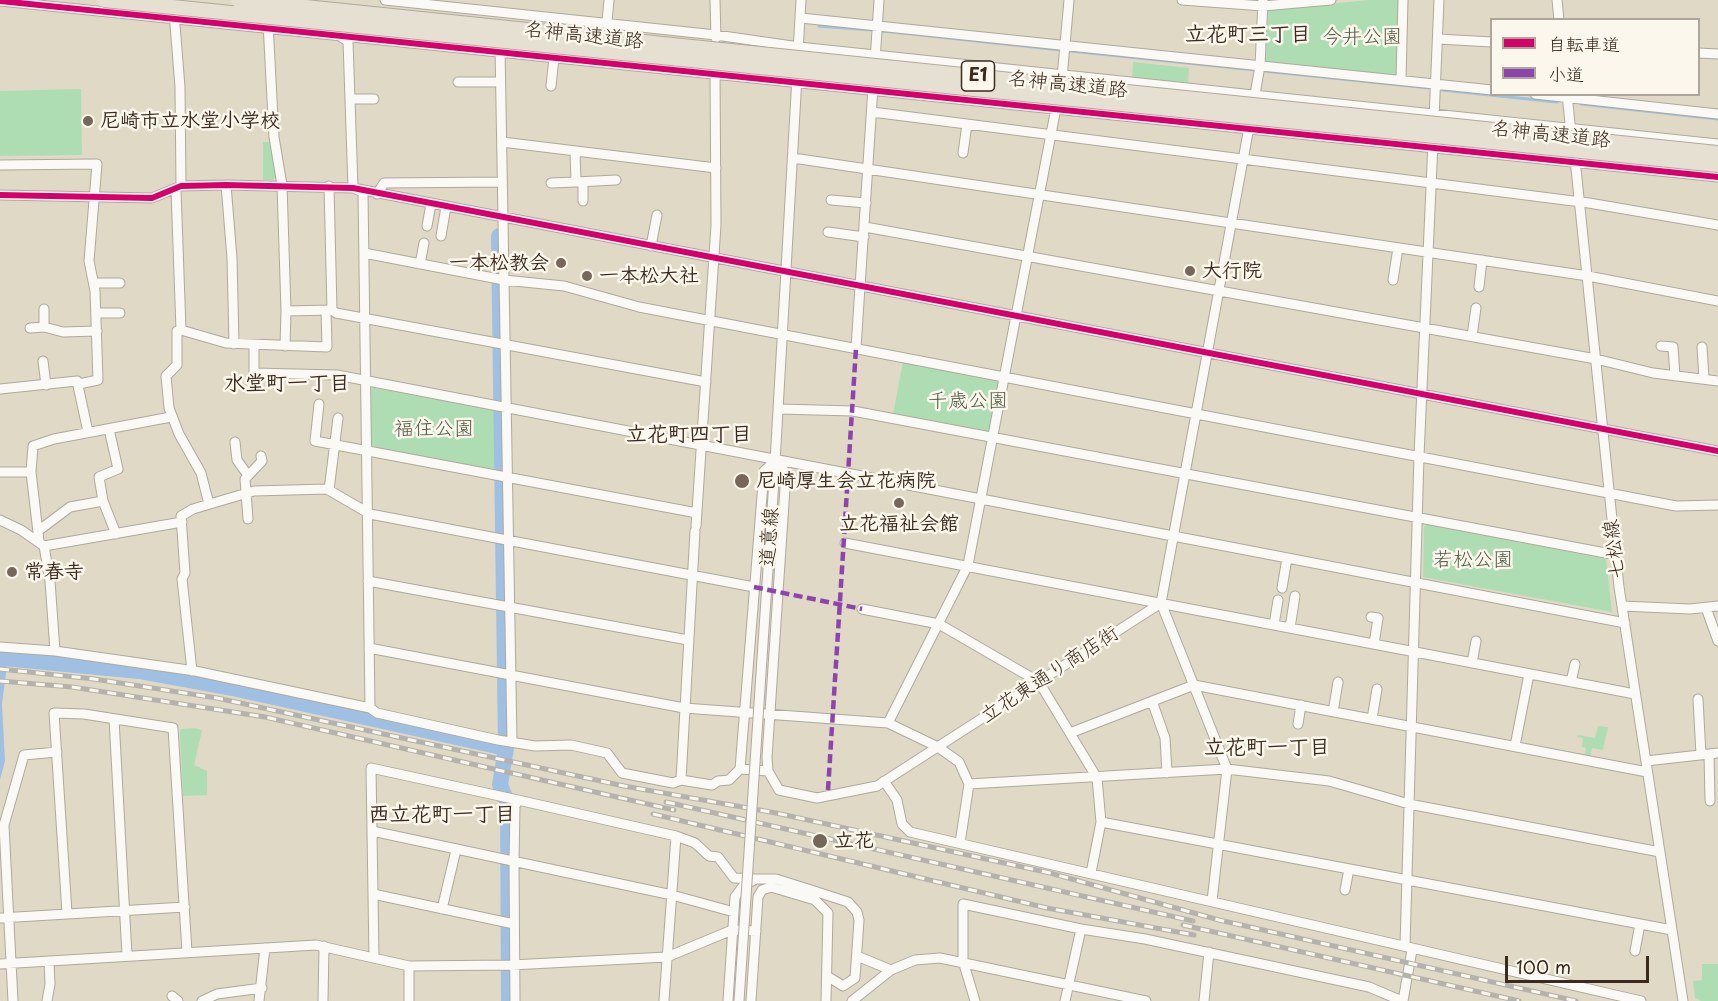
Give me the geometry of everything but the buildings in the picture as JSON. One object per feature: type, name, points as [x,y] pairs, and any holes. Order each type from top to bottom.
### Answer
[{"type":"highway","name":"名神高速道路","points":[[104,0],[1718,165]]},
{"type":"highway","name":"名神高速道路","points":[[238,0],[1718,153]]},
{"type":"street","points":[[173,0],[172,18],[180,87],[178,188],[181,330],[177,332],[177,365],[166,376],[171,417],[198,465],[209,504]]},
{"type":"street","points":[[270,0],[267,28],[274,137],[282,185],[285,346]]},
{"type":"street","points":[[340,36],[344,0]]},
{"type":"street","points":[[385,0],[455,4],[502,12],[716,35],[799,47],[1718,144]]},
{"type":"street","points":[[501,0],[503,218],[501,280],[508,740]]},
{"type":"street","points":[[603,63],[609,0]]},
{"type":"street","points":[[681,780],[713,259],[716,168],[715,0]]},
{"type":"street","name":"道意線","points":[[739,1001],[787,273],[801,0]]},
{"type":"street","points":[[856,348],[879,0]]},
{"type":"street","points":[[888,723],[968,565],[1063,74],[1069,0]]},
{"type":"street","points":[[1182,0],[1263,3],[1331,0]]},
{"type":"street","points":[[1401,80],[1403,0]]},
{"type":"street","points":[[975,1001],[963,961],[963,904],[1081,929],[1209,952],[1369,987],[1403,1001],[1408,948],[1407,880],[1421,394],[1439,0]]},
{"type":"street","points":[[1557,0],[1559,18]]},
{"type":"street","points":[[2,1],[873,91],[1249,127],[1718,177]]},
{"type":"street","points":[[1212,902],[1227,769],[1161,603],[1260,66],[1263,3]]},
{"type":"street","points":[[801,18],[1490,90]]},
{"type":"street","points":[[340,36],[348,41],[352,188]]},
{"type":"street","points":[[1438,39],[1490,42]]},
{"type":"street","points":[[1700,53],[1718,54]]},
{"type":"street","points":[[551,86],[554,58]]},
{"type":"street","points":[[458,82],[500,82]]},
{"type":"street","points":[[1568,96],[1718,114]]},
{"type":"street","name":"七松線","points":[[1568,96],[1622,606],[1683,1001]]},
{"type":"street","points":[[350,99],[375,99]]},
{"type":"street","points":[[872,112],[1580,202],[1718,225]]},
{"type":"street","points":[[963,153],[967,124]]},
{"type":"street","points":[[502,142],[716,168]]},
{"type":"street","points":[[575,151],[583,201]]},
{"type":"street","points":[[793,158],[1588,276],[1718,301]]},
{"type":"street","points":[[0,165],[97,164],[89,267],[95,283],[98,380],[79,384],[71,380],[46,385],[0,388]]},
{"type":"street","points":[[551,183],[616,180]]},
{"type":"street","points":[[377,194],[384,183],[502,182]]},
{"type":"street","points":[[226,185],[232,258],[234,344]]},
{"type":"street","points":[[0,195],[152,198],[178,188],[226,185],[352,188],[1718,451]]},
{"type":"street","points":[[181,330],[234,344],[327,347],[328,186]]},
{"type":"street","points":[[352,188],[363,192],[370,708]]},
{"type":"street","points":[[831,200],[866,203]]},
{"type":"street","points":[[427,226],[431,204]]},
{"type":"street","points":[[441,236],[446,207]]},
{"type":"street","points":[[651,246],[657,215]]},
{"type":"street","points":[[828,232],[865,232],[1028,256],[1472,336],[1675,376],[1718,381]]},
{"type":"street","points":[[420,264],[424,243]]},
{"type":"street","points":[[1393,280],[1398,248]]},
{"type":"street","points":[[364,253],[501,280],[564,286],[639,307],[1684,507],[1718,505]]},
{"type":"street","points":[[1479,287],[1482,260]]},
{"type":"street","points":[[95,283],[120,283]]},
{"type":"street","points":[[1472,336],[1476,308]]},
{"type":"street","points":[[44,309],[44,327]]},
{"type":"street","points":[[286,311],[329,310],[706,382]]},
{"type":"street","points":[[96,314],[120,313]]},
{"type":"street","points":[[30,328],[44,327],[63,332],[97,331]]},
{"type":"street","points":[[254,345],[254,374],[337,375],[1625,623]]},
{"type":"street","points":[[1661,346],[1673,346],[1675,376]]},
{"type":"street","points":[[1702,347],[1704,380]]},
{"type":"street","points":[[43,361],[46,385]]},
{"type":"street","points":[[79,384],[88,432]]},
{"type":"street","points":[[319,404],[315,441],[697,513]]},
{"type":"street","points":[[778,409],[854,411],[1616,555]]},
{"type":"street","points":[[55,651],[51,589],[38,531],[31,472],[33,446],[88,432],[171,417]]},
{"type":"street","points":[[329,490],[338,418]]},
{"type":"street","points":[[109,429],[118,469],[99,477],[103,501],[116,534]]},
{"type":"street","points":[[235,442],[237,460],[248,474]]},
{"type":"street","points":[[248,519],[245,479],[262,461],[261,456]]},
{"type":"street","points":[[0,647],[55,651],[192,671],[536,746],[571,745],[607,753],[622,773],[673,783],[681,780],[712,784],[729,780],[741,769],[764,471],[775,461]]},
{"type":"street","points":[[741,769],[768,771],[786,472],[775,461]]},
{"type":"street","points":[[0,472],[31,472]]},
{"type":"street","points":[[192,671],[182,579],[185,573],[181,516],[246,492],[276,488],[329,490],[367,512],[754,587]]},
{"type":"street","points":[[38,531],[70,507],[103,501]]},
{"type":"street","points":[[0,520],[41,544],[182,522]]},
{"type":"street","points":[[845,543],[1635,694]]},
{"type":"street","points":[[1282,588],[1287,558]]},
{"type":"street","points":[[368,581],[688,640]]},
{"type":"street","points":[[1290,628],[1295,596]]},
{"type":"street","points":[[1274,625],[1278,600]]},
{"type":"street","name":"立花東通り商店街","points":[[768,771],[779,790],[818,798],[877,786],[1161,603]]},
{"type":"street","points":[[1622,606],[1706,608],[1718,606]]},
{"type":"street","points":[[1706,608],[1718,641]]},
{"type":"street","points":[[862,609],[939,624],[1039,682],[1097,778],[1101,822],[1091,873]]},
{"type":"street","points":[[1371,617],[1378,618],[1374,644]]},
{"type":"street","points":[[1472,663],[1476,641]]},
{"type":"street","points":[[369,648],[684,708],[888,723],[938,747],[959,762],[969,784],[960,843]]},
{"type":"street","points":[[1571,682],[1575,664]]},
{"type":"street","points":[[1515,746],[1529,674]]},
{"type":"street","points":[[1333,711],[1338,682]]},
{"type":"street","points":[[1070,733],[1194,685],[1647,772]]},
{"type":"street","points":[[1372,719],[1377,689]]},
{"type":"street","points":[[1698,699],[1709,754],[1710,801]]},
{"type":"street","points":[[1152,701],[1165,738],[1167,773]]},
{"type":"street","points":[[1298,724],[1301,705]]},
{"type":"street","points":[[67,913],[54,713],[84,714],[173,728],[187,952]]},
{"type":"street","points":[[114,718],[127,955]]},
{"type":"street","points":[[13,1001],[5,917],[4,825],[24,755],[57,752]]},
{"type":"street","points":[[1646,761],[1709,754]]},
{"type":"street","points":[[374,958],[371,768],[676,836],[695,843],[710,856],[718,857],[734,878],[776,879],[843,900],[853,907],[859,917],[856,975],[850,984],[839,985],[827,976]]},
{"type":"street","points":[[969,784],[1227,769],[1329,781],[1410,804],[1660,852]]},
{"type":"street","points":[[884,781],[897,800],[899,816],[906,829],[1641,1001]]},
{"type":"street","points":[[510,799],[515,806],[510,862],[511,965],[515,1001]]},
{"type":"street","points":[[1101,822],[1218,842],[1672,930]]},
{"type":"street","points":[[372,831],[672,895],[734,912]]},
{"type":"street","points":[[664,1001],[676,836]]},
{"type":"street","points":[[442,909],[456,850]]},
{"type":"street","points":[[1345,890],[1349,869]]},
{"type":"street","points":[[728,1001],[735,897],[744,885],[756,879]]},
{"type":"street","points":[[751,1001],[759,894],[767,887],[787,890],[815,900],[830,917]]},
{"type":"street","points":[[373,894],[511,924]]},
{"type":"street","points":[[826,1001],[830,917],[843,900]]},
{"type":"street","points":[[5,917],[185,907]]},
{"type":"street","points":[[1635,951],[1640,924]]},
{"type":"street","points":[[1065,1001],[1081,929]]},
{"type":"street","points":[[0,964],[127,955],[324,946],[409,966],[511,965],[668,957],[732,930],[756,931]]},
{"type":"street","points":[[322,1001],[324,946]]},
{"type":"street","points":[[260,1001],[265,948]]},
{"type":"street","points":[[1204,1001],[1209,952]]},
{"type":"street","points":[[857,956],[891,970]]},
{"type":"street","points":[[852,1001],[891,970],[915,960],[940,958],[1146,1001]]},
{"type":"street","points":[[47,1001],[50,962]]},
{"type":"street","points":[[409,966],[409,1001]]},
{"type":"street","points":[[202,1001],[217,994],[262,988]]},
{"type":"green space","name":"今井公園","points":[[1369,0],[1399,0],[1397,75],[1266,62],[1268,10]]},
{"type":"green space","points":[[1133,62],[1189,68],[1188,83],[1132,78]]},
{"type":"green space","points":[[81,89],[82,155],[0,156],[0,91]]},
{"type":"green space","points":[[263,142],[271,142],[277,176],[273,180],[263,180]]},
{"type":"green space","name":"千歳公園","points":[[903,362],[997,380],[999,383],[991,429],[986,432],[893,414]]},
{"type":"green space","name":"福住公園","points":[[374,388],[494,410],[498,413],[499,467],[495,470],[375,448],[371,445],[369,390]]},
{"type":"green space","name":"若松公園","points":[[1427,524],[1606,559],[1612,612],[1423,577],[1424,527]]},
{"type":"green space","points":[[1598,726],[1608,727],[1603,750],[1592,748],[1590,757],[1585,756],[1586,748],[1582,747],[1583,738],[1577,737],[1578,735],[1595,738]]},
{"type":"green space","points":[[181,729],[202,730],[194,765],[207,771],[207,795],[183,796],[180,732]]},
{"type":"green space","points":[[1702,964],[1718,964],[1718,1001],[1701,1001],[1695,998],[1693,981],[1702,980]]},
{"type":"water","points":[[0,655],[25,656],[25,660],[10,659],[7,666],[2,704],[5,761],[0,780]]},
{"type":"waterway","points":[[819,26],[871,30]]},
{"type":"waterway","points":[[883,31],[1061,50]]},
{"type":"waterway","points":[[1071,51],[1429,88]]},
{"type":"waterway","points":[[1442,90],[1490,95]]},
{"type":"waterway","points":[[1500,96],[1557,102]]},
{"type":"waterway","points":[[1581,104],[1718,119]]},
{"type":"waterway","points":[[499,236],[506,748]]},
{"type":"waterway","points":[[3,658],[139,671],[237,689],[506,748],[500,785],[508,804],[509,1001]]},
{"type":"railway","points":[[0,669],[94,679],[217,698],[624,786],[776,813],[1050,873],[1219,920],[1576,1001]]},
{"type":"railway","points":[[0,681],[72,687],[265,717],[674,810]]},
{"type":"railway","points":[[666,802],[1193,921]]},
{"type":"railway","points":[[653,814],[1047,908],[1194,935]]},
{"type":"railway","points":[[1183,925],[1519,1001]]},
{"type":"marked path","points":[[828,790],[856,348]]},
{"type":"marked path","points":[[754,587],[862,609]]},
{"type":"cycle path","points":[[0,1],[1718,177]]},
{"type":"cycle path","points":[[0,195],[152,198],[181,186],[353,188],[1718,451]]},
{"type":"place","name":"尼崎市立水堂小学校","points":[[88,121]]},
{"type":"place","name":"一本松教会","points":[[561,263]]},
{"type":"place","name":"大行院","points":[[1190,271]]},
{"type":"place","name":"一本松大社","points":[[587,276]]},
{"type":"place","name":"尼崎厚生会立花病院","points":[[742,481]]},
{"type":"place","name":"立花福祉会館","points":[[899,503]]},
{"type":"place","name":"常春寺","points":[[12,572]]},
{"type":"place","name":"立花","points":[[820,841]]},
{"type":"district","name":"立花町三丁目","points":[[1248,35]]},
{"type":"district","name":"水堂町一丁目","points":[[287,384]]},
{"type":"district","name":"立花町四丁目","points":[[689,435]]},
{"type":"district","name":"立花町一丁目","points":[[1267,748]]},
{"type":"district","name":"西立花町一丁目","points":[[442,815]]}]
